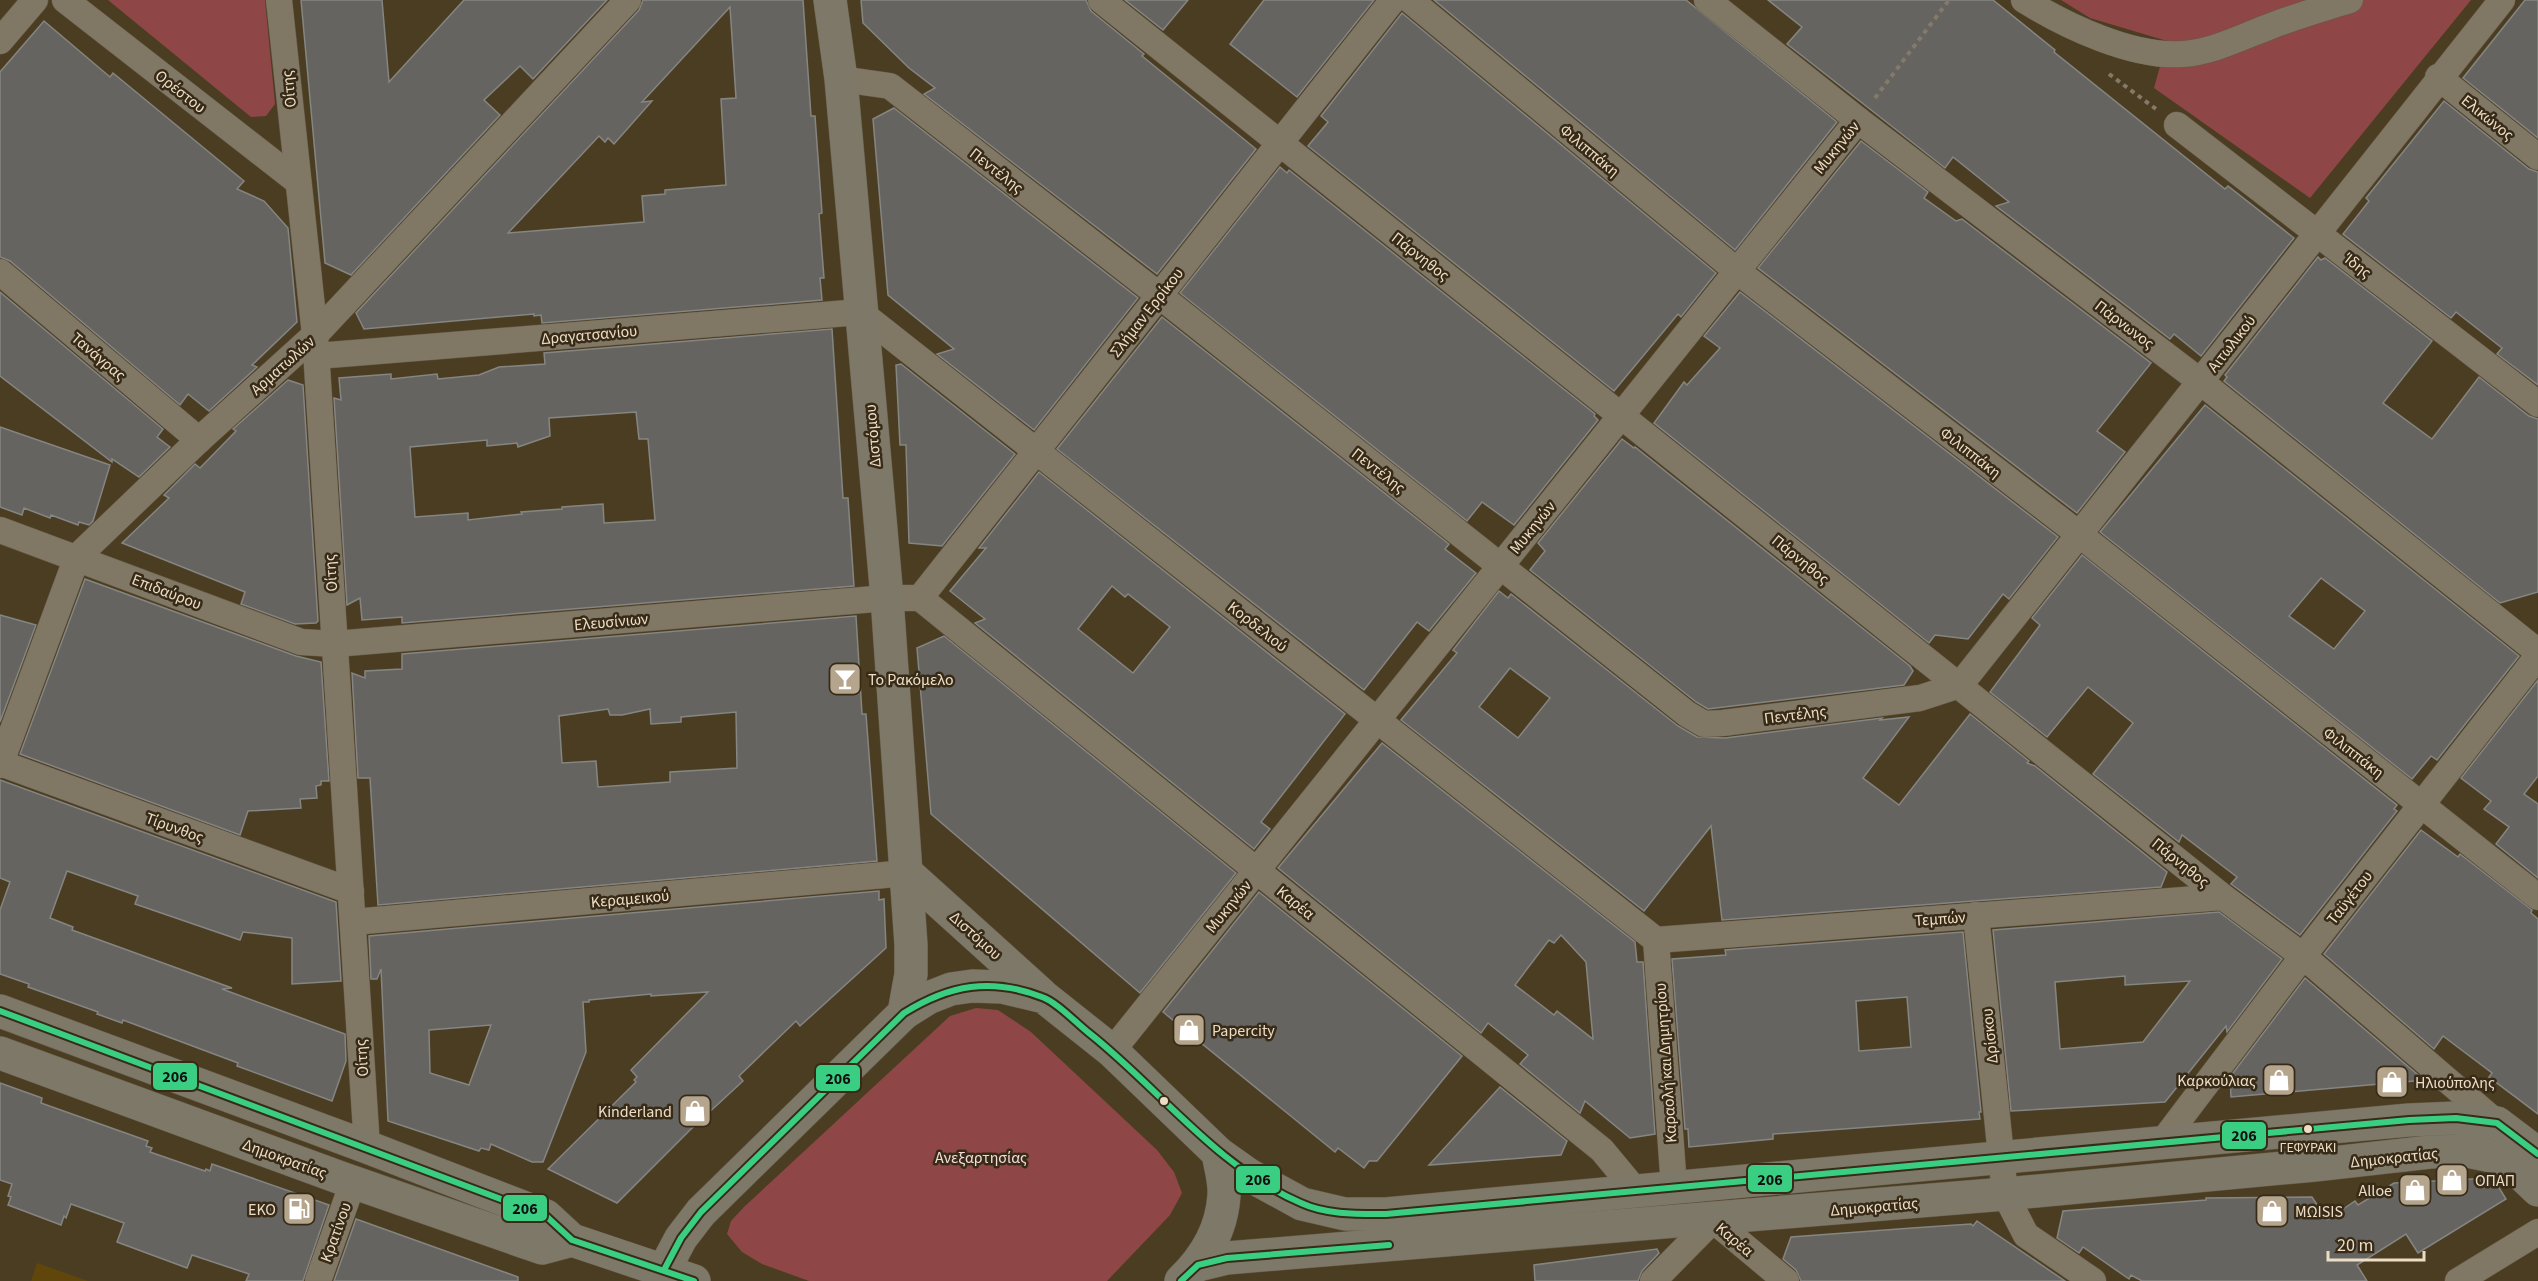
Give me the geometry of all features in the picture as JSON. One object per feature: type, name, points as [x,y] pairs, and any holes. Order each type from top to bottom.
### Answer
[{"type":"street","points":[[0,41],[35,0]]},
{"type":"street","name":"Ορέστου","points":[[65,0],[297,181]]},
{"type":"street","name":"Οίτης","points":[[279,0],[316,345],[367,1147]]},
{"type":"street","name":"Αρματωλών","points":[[0,764],[77,557],[199,440],[316,345],[628,0]]},
{"type":"street","name":"Διστόμου","points":[[830,0],[840,79],[887,598],[907,873],[911,974],[904,1012]]},
{"type":"street","name":"Πάρνηθος","points":[[1101,0],[2223,897],[2303,956],[2498,1123]]},
{"type":"street","name":"Σλήμαν Ερρίκου","points":[[920,598],[1393,0]]},
{"type":"street","name":"Φιλιππάκη","points":[[1410,0],[1737,271],[2080,535],[2538,897]]},
{"type":"street","name":"Πάρνωνος","points":[[1707,0],[1858,120],[2201,382],[2538,654]]},
{"type":"street","points":[[2024,0],[2053,18],[2109,41],[2153,52],[2183,54],[2214,47],[2350,0]]},
{"type":"street","name":"Αιτωλικού","points":[[1960,685],[2201,382],[2438,77],[2502,0]]},
{"type":"street","name":"Ελικώνος","points":[[2438,77],[2538,157]]},
{"type":"street","name":"Πεντέλης","points":[[840,79],[890,86],[1160,296],[1687,714],[1704,724],[1920,698],[1960,685]]},
{"type":"street","name":"Μυκηνών","points":[[1112,1051],[1858,120]]},
{"type":"street","name":"Ίδης","points":[[2177,125],[2538,404]]},
{"type":"street","name":"Τανάγρας","points":[[0,272],[199,440]]},
{"type":"street","name":"Δραγατσανίου","points":[[316,345],[861,312]]},
{"type":"street","name":"Κορδελιού","points":[[861,312],[1656,940]]},
{"type":"street","name":"Επιδαύρου","points":[[0,530],[301,642],[335,644]]},
{"type":"street","points":[[887,598],[920,598]]},
{"type":"street","name":"Ελευσίνιων","points":[[335,644],[887,598]]},
{"type":"street","name":"Καρέα","points":[[920,598],[1602,1150],[1636,1191]]},
{"type":"street","name":"Ταϋγέτου","points":[[2163,1141],[2303,956],[2538,654]]},
{"type":"street","name":"Τίρυνθος","points":[[0,764],[351,891]]},
{"type":"street","name":"Διστόμου","points":[[907,873],[1044,997],[1112,1051]]},
{"type":"street","name":"Κεραµεικού","points":[[353,922],[907,873]]},
{"type":"street","name":"Τεμπών","points":[[1656,940],[2223,897]]},
{"type":"street","name":"Δρίσκου","points":[[1976,915],[2005,1194]]},
{"type":"street","name":"Καραολή και Δημητρίου","points":[[1656,940],[1674,1187]]},
{"type":"street","points":[[664,1270],[681,1238],[701,1212],[904,1012],[928,998],[951,989],[972,986],[1002,987],[1044,997]]},
{"type":"street","points":[[0,1011],[546,1216],[572,1240],[694,1281]]},
{"type":"street","name":"Δημοκρατίας","points":[[1112,1051],[1218,1153],[1249,1175],[1302,1204],[1345,1214],[1386,1214],[2409,1120],[2456,1118],[2498,1123]]},
{"type":"street","name":"Δημοκρατίας","points":[[0,1053],[353,1182],[542,1248],[572,1240]]},
{"type":"street","points":[[2498,1123],[2538,1154]]},
{"type":"street","name":"Δημοκρατίας","points":[[1190,1273],[1227,1258],[1713,1220],[2315,1166],[2430,1152],[2467,1151],[2497,1157],[2536,1185],[2538,1190]]},
{"type":"street","points":[[1190,1273],[1209,1249],[1220,1222],[1225,1193],[1218,1153]]},
{"type":"street","name":"Κρατίνου","points":[[318,1281],[353,1182]]},
{"type":"street","points":[[2005,1194],[2026,1235],[2093,1281]]},
{"type":"street","points":[[1653,1281],[1713,1220]]},
{"type":"street","name":"Καρέα","points":[[1713,1220],[1786,1281]]},
{"type":"street","points":[[2458,1281],[2538,1232]]},
{"type":"path","name":"Μυκηνών","points":[[1858,120],[1949,0]]},
{"type":"path","points":[[2109,41],[2093,63],[2177,125]]},
{"type":"shaded area","points":[[37,1263],[88,1281],[31,1281]]},
{"type":"green space","points":[[108,0],[265,0],[275,104],[266,116],[251,117]]},
{"type":"green space","points":[[2061,0],[2471,0],[2310,198],[2154,88],[2167,41],[2090,18]]},
{"type":"green space","name":"Ανεξαρτησίας","points":[[976,1008],[998,1010],[1031,1032],[1157,1150],[1174,1172],[1182,1193],[1170,1215],[1107,1281],[809,1281],[762,1264],[742,1252],[727,1234],[731,1221],[744,1207],[950,1016]]},
{"type":"building","points":[[301,0],[382,0],[389,82],[464,0],[607,0],[533,79],[520,66],[484,100],[500,115],[351,275],[325,263]]},
{"type":"building","points":[[643,0],[803,0],[811,116],[815,116],[822,213],[819,214],[824,278],[820,278],[822,300],[542,323],[541,315],[534,316],[534,314],[364,329],[356,313],[639,10]],"holes":[[[730,7],[736,98],[721,99],[726,185],[665,190],[665,194],[642,196],[644,222],[508,233],[599,136],[605,142],[608,138],[614,144],[652,101],[642,102]]]},
{"type":"building","points":[[861,0],[1086,0],[1091,11],[1144,54],[1142,56],[1256,149],[1157,274],[924,94],[935,88],[909,68],[863,23]]},
{"type":"building","points":[[1125,0],[1188,0],[1163,30]]},
{"type":"building","points":[[1264,0],[1374,0],[1297,97],[1230,44]]},
{"type":"building","points":[[1434,0],[1686,0],[1837,122],[1735,250]]},
{"type":"building","points":[[1768,0],[1993,0],[2225,189],[2228,186],[2294,238],[2201,356],[2174,334],[2170,339],[1996,206],[2009,202],[1953,157],[1945,168],[1787,44],[1802,27]]},
{"type":"building","points":[[2525,0],[2538,0],[2538,138],[2463,78]]},
{"type":"building","points":[[1402,13],[1716,273],[1681,317],[1678,314],[1614,391],[1308,146],[1328,122],[1321,116]]},
{"type":"building","points":[[44,21],[110,77],[113,73],[244,181],[237,189],[264,201],[288,228],[297,322],[252,365],[257,367],[209,411],[188,394],[180,405],[10,261],[0,257],[0,72]]},
{"type":"building","points":[[2444,101],[2529,169],[2538,172],[2538,385],[2497,354],[2502,348],[2456,312],[2451,318],[2343,234],[2369,201],[2366,198]]},
{"type":"building","points":[[894,108],[1138,298],[1034,430],[937,354],[954,349],[888,295],[873,119]]},
{"type":"building","points":[[1861,141],[1928,192],[1924,198],[1956,221],[1962,219],[2151,363],[2097,431],[2125,452],[2077,513],[1758,268]]},
{"type":"building","points":[[1280,167],[1287,173],[1289,170],[1595,414],[1598,420],[1514,525],[1482,502],[1467,521],[1180,293]]},
{"type":"building","points":[[2318,257],[2321,260],[2325,258],[2432,341],[2383,403],[2432,439],[2479,377],[2529,416],[2538,419],[2538,592],[2500,603],[2224,381],[2227,377],[2225,375]]},
{"type":"building","points":[[0,292],[163,429],[157,437],[170,447],[139,477],[112,459],[112,462],[0,376]]},
{"type":"building","points":[[1740,292],[2058,537],[2009,599],[2003,594],[1968,639],[1935,635],[1929,643],[1654,423],[1684,382],[1687,385],[1720,348],[1704,336]]},
{"type":"building","points":[[1162,317],[1449,544],[1445,549],[1476,573],[1429,631],[1417,622],[1364,690],[1057,449]]},
{"type":"building","points":[[832,329],[843,498],[848,498],[854,586],[402,623],[402,617],[362,620],[360,598],[347,605],[334,398],[341,400],[339,378],[391,374],[391,379],[437,374],[438,379],[479,375],[499,367],[545,364],[544,353]],"holes":[[[636,412],[639,439],[648,439],[655,520],[604,523],[603,504],[562,507],[562,509],[468,520],[468,513],[415,517],[410,447],[487,440],[487,446],[517,443],[518,447],[550,436],[549,418]]]},
{"type":"building","points":[[901,364],[1015,454],[942,546],[909,543],[906,445],[900,445],[896,365]]},
{"type":"building","points":[[288,380],[303,385],[318,621],[316,623],[295,624],[241,604],[245,592],[122,543],[169,498],[164,495],[195,464],[200,468],[236,431],[233,429]]},
{"type":"building","points":[[2205,405],[2519,656],[2437,760],[2431,756],[2412,779],[2100,532]],"holes":[[[2321,578],[2365,611],[2334,649],[2289,616]]]},
{"type":"building","points":[[0,427],[110,465],[93,521],[89,525],[79,522],[78,525],[51,515],[50,518],[24,508],[22,515],[0,507]]},
{"type":"building","points":[[1622,439],[1910,666],[1913,671],[1904,685],[1708,709],[1696,702],[1530,570],[1545,551],[1538,543]]},
{"type":"building","points":[[1039,472],[1345,714],[1261,822],[1270,829],[1254,849],[975,623],[985,619],[950,591],[986,548],[979,548]],"holes":[[[1112,586],[1125,597],[1128,594],[1170,627],[1133,673],[1078,629]]]},
{"type":"building","points":[[2082,555],[2397,805],[2394,809],[2397,811],[2300,935],[2231,884],[2237,877],[2182,835],[2179,842],[2093,774],[2133,723],[2088,687],[2047,737],[1990,692],[2040,625],[2032,618]]},
{"type":"building","points":[[85,579],[296,656],[321,662],[329,781],[321,781],[321,785],[316,786],[317,798],[300,799],[301,808],[248,811],[240,835],[20,754]]},
{"type":"building","points":[[1499,591],[1508,598],[1511,594],[1678,726],[1697,737],[1725,738],[1882,718],[1880,720],[1909,717],[1863,778],[1899,805],[1970,714],[2029,761],[2027,763],[2035,766],[2167,872],[2161,887],[1722,920],[1711,826],[1644,911],[1401,720],[1457,653],[1453,650]],"holes":[[[1510,668],[1550,698],[1518,738],[1479,707]]]},
{"type":"building","points":[[0,615],[36,625],[0,722]]},
{"type":"building","points":[[856,616],[862,714],[866,714],[877,861],[378,905],[370,778],[358,778],[352,673],[365,678],[365,671],[402,669],[402,654]],"holes":[[[608,709],[610,715],[650,709],[651,724],[681,722],[681,717],[736,712],[737,768],[670,772],[670,782],[598,787],[596,761],[562,763],[559,716]]]},
{"type":"building","points":[[944,636],[1236,873],[1140,993],[931,814],[917,648]]},
{"type":"building","points":[[2538,680],[2538,776],[2524,794],[2538,804],[2538,878],[2496,844],[2509,827],[2484,809],[2491,801],[2461,778]]},
{"type":"building","points":[[1382,743],[1635,942],[1637,962],[1643,962],[1655,1134],[1630,1138],[1585,1101],[1580,1113],[1520,1064],[1528,1055],[1488,1023],[1481,1033],[1278,868]],"holes":[[[1561,935],[1586,962],[1593,1039],[1557,1011],[1554,1015],[1515,985],[1549,940],[1554,943]]]},
{"type":"building","points":[[0,780],[336,902],[341,981],[292,984],[292,938],[243,932],[240,940],[135,904],[138,896],[67,871],[50,918],[73,927],[72,930],[232,988],[222,989],[345,1034],[346,1061],[332,1101],[123,1020],[122,1023],[97,1014],[98,1012],[28,987],[29,984],[0,974],[0,910],[10,882],[0,878]]},
{"type":"building","points":[[2421,830],[2458,857],[2460,854],[2532,910],[2531,913],[2538,919],[2538,1114],[2489,1077],[2492,1073],[2443,1036],[2434,1049],[2324,954]]},
{"type":"building","points":[[879,891],[879,900],[884,899],[886,948],[800,1026],[796,1021],[739,1076],[743,1081],[617,1203],[548,1169],[636,1082],[634,1080],[637,1077],[631,1070],[708,992],[651,996],[651,994],[583,1002],[586,1052],[543,1162],[532,1162],[491,1144],[489,1150],[481,1148],[479,1151],[388,1121],[381,969],[377,979],[371,979],[369,936]],"holes":[[[491,1025],[469,1085],[430,1073],[429,1030]]]},
{"type":"building","points":[[1259,892],[1462,1056],[1377,1161],[1369,1161],[1364,1168],[1338,1148],[1335,1152],[1163,1012]]},
{"type":"building","points":[[2219,912],[2282,959],[2227,1032],[2226,1026],[2165,1102],[2011,1111],[1993,930]],"holes":[[[2125,976],[2125,985],[2190,981],[2143,1042],[2060,1049],[2055,982]]]},
{"type":"building","points":[[1963,932],[1980,1119],[1773,1134],[1773,1139],[1689,1147],[1688,1129],[1685,1129],[1672,959],[1726,955],[1725,950]],"holes":[[[1907,997],[1911,1047],[1859,1051],[1856,1001]]]},
{"type":"building","points":[[2305,978],[2418,1075],[2414,1081],[2231,1097],[2230,1077]]},
{"type":"building","points":[[0,1083],[42,1098],[41,1103],[148,1141],[146,1146],[152,1148],[150,1152],[205,1171],[206,1169],[210,1171],[212,1164],[329,1205],[303,1281],[246,1281],[249,1274],[192,1255],[187,1268],[117,1242],[124,1223],[71,1204],[61,1225],[8,1205],[12,1184],[0,1180]]},
{"type":"building","points":[[1500,1087],[1567,1141],[1561,1155],[1429,1165]]},
{"type":"building","points":[[2493,1178],[2506,1199],[2418,1253],[2406,1234],[2357,1265],[2367,1281],[2142,1281],[2131,1275],[2129,1279],[2083,1247],[2079,1253],[2057,1238],[2063,1211],[2206,1200],[2206,1198],[2312,1197],[2327,1220],[2355,1201],[2358,1205],[2394,1183]]},
{"type":"building","points":[[356,1219],[518,1277],[518,1281],[334,1281]]},
{"type":"building","points":[[1977,1221],[2065,1281],[1801,1281],[1796,1270],[1783,1259],[1791,1237],[1971,1224],[1973,1226]]},
{"type":"building","points":[[1657,1249],[1659,1253],[1642,1271],[1638,1281],[1535,1281],[1534,1265]]},
{"type":"transit line","name":"206","points":[[664,1270],[681,1238],[701,1212],[904,1013],[937,996],[971,987],[1005,987],[1042,997],[1054,1003],[1115,1055],[1215,1148],[1242,1169],[1301,1203],[1321,1210],[1343,1213],[1386,1214],[2409,1120],[2456,1118],[2497,1123],[2538,1154]]},
{"type":"transit line","name":"206","points":[[0,1011],[546,1216],[572,1240],[694,1281]]},
{"type":"transit line","name":"206","points":[[1181,1281],[1198,1265],[1227,1258],[1389,1245]]},
{"type":"place","name":"Το Ρακόμελο","points":[[845,679]]},
{"type":"place","name":"Papercity","points":[[1189,1030]]},
{"type":"place","name":"Καρκούλιας","points":[[2279,1080]]},
{"type":"place","name":"Ηλιούπολης","points":[[2392,1082]]},
{"type":"place","name":"Kinderland","points":[[695,1111]]},
{"type":"place","name":"ΓΕΦΥΡΑΚΙ","points":[[2308,1129]]},
{"type":"place","name":"ΟΠΑΠ","points":[[2452,1180]]},
{"type":"place","name":"Alloe","points":[[2415,1190]]},
{"type":"place","name":"EKO","points":[[299,1209]]},
{"type":"place","name":"ΜΩISIS","points":[[2272,1211]]}]
